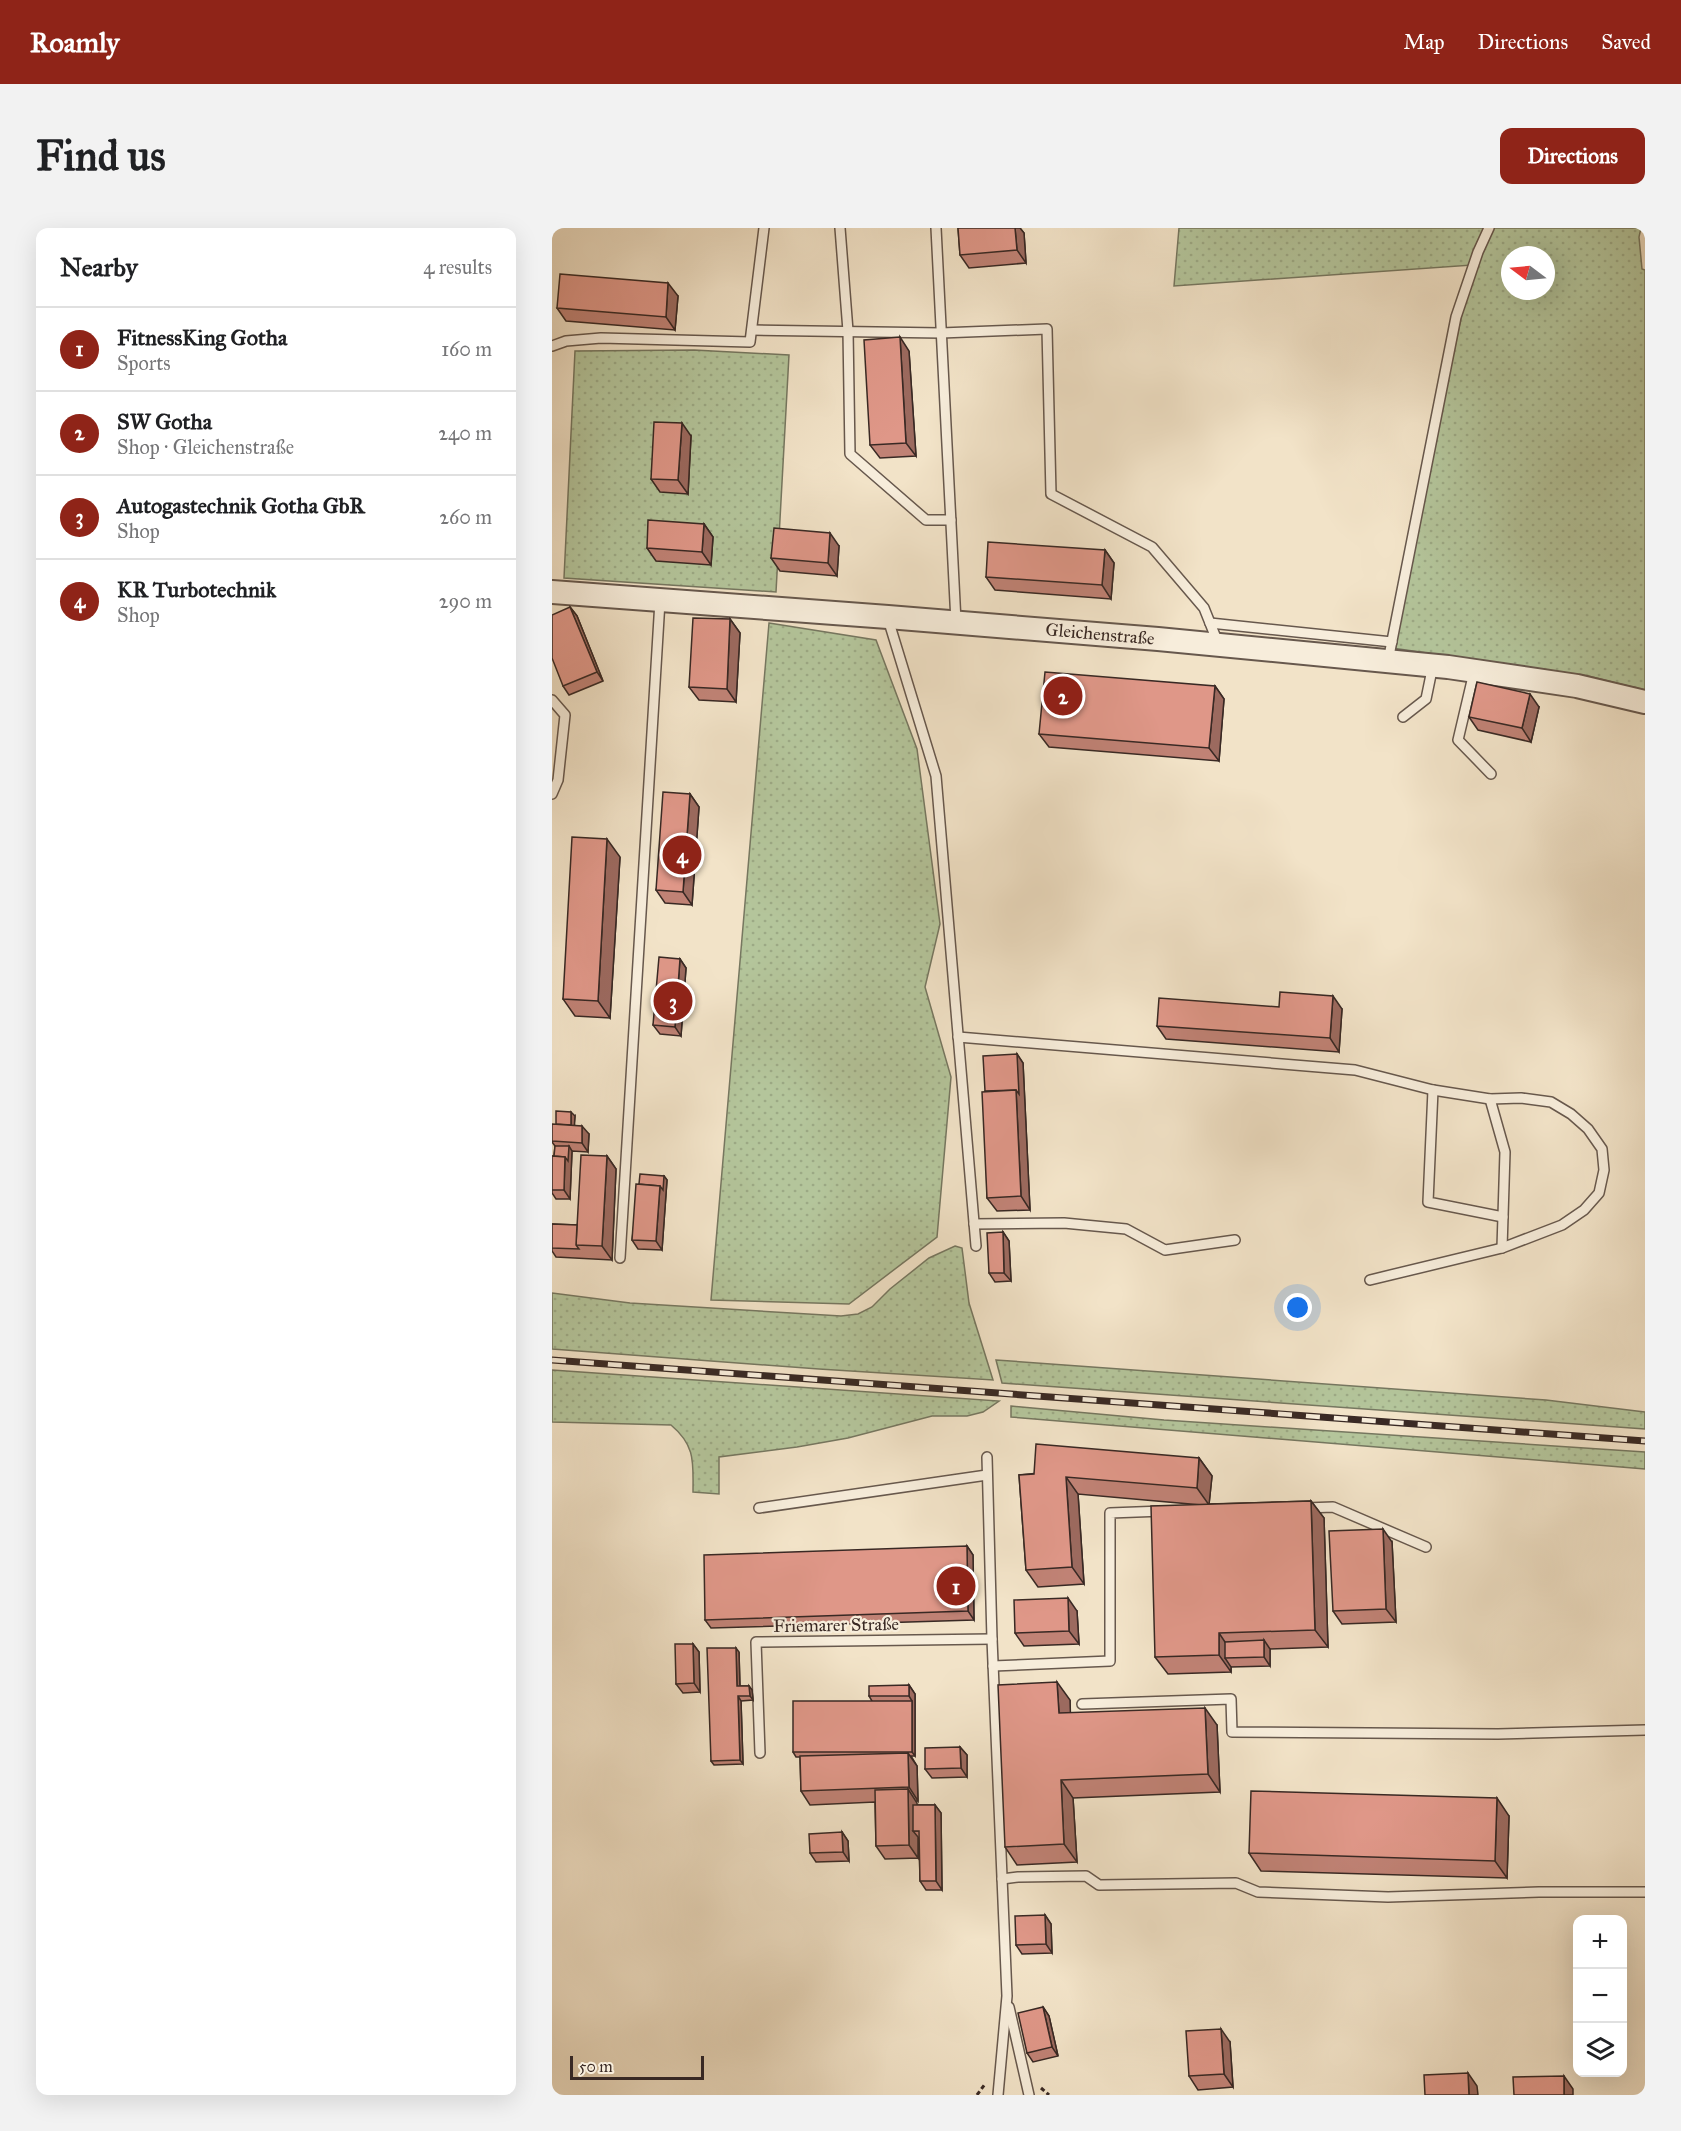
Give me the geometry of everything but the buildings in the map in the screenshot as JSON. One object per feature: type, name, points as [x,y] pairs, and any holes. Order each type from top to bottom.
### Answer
[{"type":"street","name":"Gleichenstraße","points":[[552,592],[956,622],[1218,645],[1390,651],[1433,666],[1577,686],[1645,702]]},
{"type":"lane","points":[[552,346],[566,341],[601,338],[750,342],[764,228]]},
{"type":"lane","points":[[840,228],[848,332],[850,454],[926,520],[951,520]]},
{"type":"lane","points":[[936,228],[956,622]]},
{"type":"lane","points":[[1210,623],[1390,651],[1456,317],[1478,252],[1489,228]]},
{"type":"lane","points":[[752,330],[941,333],[1047,329],[1050,494],[1152,547],[1204,608],[1218,645]]},
{"type":"lane","points":[[620,1258],[660,600]]},
{"type":"lane","points":[[888,617],[936,776],[976,1246]]},
{"type":"lane","points":[[1403,717],[1426,699],[1433,666]]},
{"type":"lane","points":[[1475,671],[1458,740],[1491,774]]},
{"type":"lane","points":[[552,700],[565,716],[558,780],[552,794]]},
{"type":"lane","points":[[958,1037],[1355,1070],[1433,1090],[1490,1100],[1521,1098],[1551,1102],[1571,1114],[1588,1129],[1602,1149],[1604,1170],[1599,1193],[1584,1210],[1562,1226],[1502,1248],[1370,1280]]},
{"type":"lane","points":[[1433,1090],[1428,1202],[1503,1217]]},
{"type":"lane","points":[[1490,1100],[1505,1152],[1502,1248]]},
{"type":"lane","points":[[974,1224],[1064,1223],[1126,1229],[1166,1250],[1235,1240]]},
{"type":"lane","points":[[987,1457],[1006,1996],[998,2095]]},
{"type":"lane","points":[[759,1508],[987,1475]]},
{"type":"lane","points":[[1298,1508],[1333,1507],[1426,1546]]},
{"type":"lane","points":[[993,1666],[1110,1662],[1110,1513],[1169,1511]]},
{"type":"lane","name":"Friemarer Straße","points":[[760,1753],[756,1642],[992,1639]]},
{"type":"lane","points":[[1082,1704],[1231,1699],[1232,1732],[1498,1734],[1645,1730]]},
{"type":"lane","points":[[1002,1880],[1018,1877],[1086,1876],[1099,1885],[1236,1883],[1258,1892],[1388,1897],[1539,1892],[1645,1892]]},
{"type":"lane","points":[[1006,1996],[1029,2095]]},
{"type":"green space","points":[[1179,228],[1641,228],[1639,237],[1642,269],[1645,270],[1645,690],[1588,676],[1392,648],[1472,265],[1174,286]]},
{"type":"green space","points":[[694,350],[789,355],[776,592],[564,578],[575,351]]},
{"type":"green space","points":[[769,623],[876,640],[917,749],[940,924],[925,987],[951,1077],[937,1237],[849,1304],[711,1300]]},
{"type":"green space","points":[[955,1246],[962,1248],[969,1303],[993,1380],[552,1349],[552,1293],[630,1303],[841,1316],[858,1314],[872,1307],[890,1289],[929,1258]]},
{"type":"green space","points":[[996,1360],[1546,1400],[1645,1412],[1645,1429],[1002,1383]]},
{"type":"green space","points":[[552,1370],[999,1401],[983,1412],[967,1416],[932,1416],[848,1438],[719,1457],[719,1494],[693,1492],[693,1464],[689,1448],[671,1425],[552,1422]]},
{"type":"green space","points":[[1011,1406],[1164,1420],[1645,1452],[1645,1469],[1011,1417]]},
{"type":"railway","points":[[552,1360],[1645,1441]]},
{"type":"place","name":"SW Gotha","points":[[1063,696]]},
{"type":"place","name":"KR Turbotechnik","points":[[682,855]]},
{"type":"place","name":"Autogastechnik Gotha GbR","points":[[673,1001]]},
{"type":"place","name":"FitnessKing Gotha","points":[[956,1586]]}]
